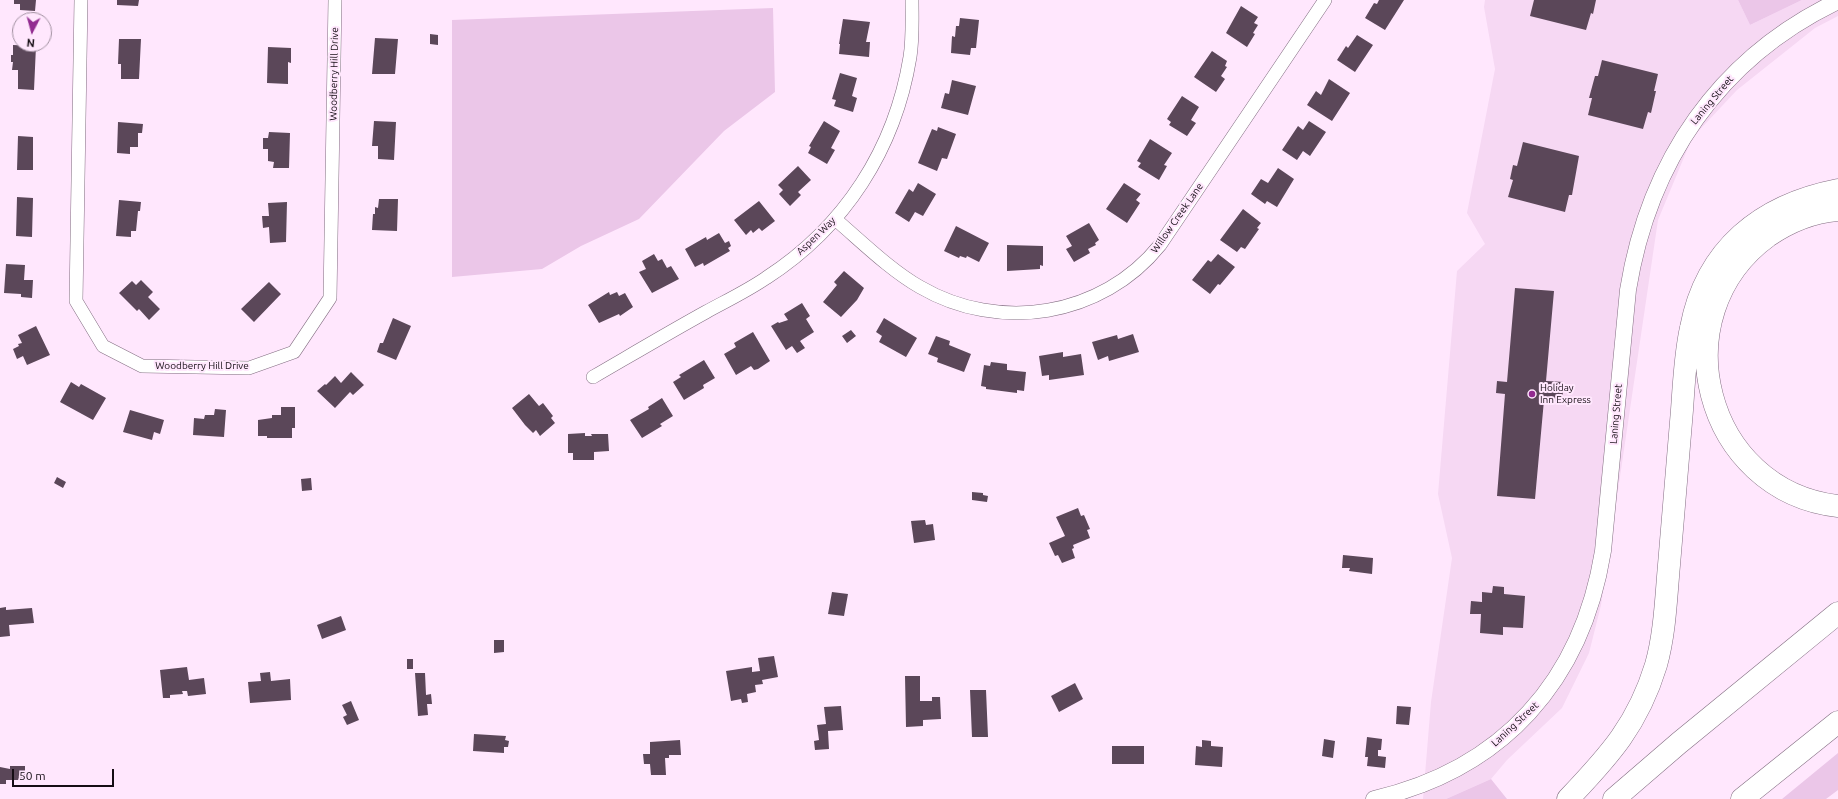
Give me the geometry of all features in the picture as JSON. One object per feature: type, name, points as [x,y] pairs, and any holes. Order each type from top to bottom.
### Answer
[{"type":"highway","points":[[1568,799],[1612,753],[1626,733],[1638,710],[1656,663],[1665,608],[1687,351],[1696,305],[1703,285],[1715,264],[1728,246],[1747,229],[1769,214],[1793,202],[1817,194],[1838,190]]},
{"type":"highway","points":[[1838,210],[1821,211],[1800,218],[1778,229],[1759,243],[1742,259],[1730,274],[1716,305],[1709,331],[1707,372],[1717,414],[1726,434],[1739,453],[1757,472],[1778,487],[1801,498],[1838,506]]},
{"type":"highway","points":[[1614,799],[1737,695],[1838,613]]},
{"type":"highway","points":[[1742,799],[1838,722]]},
{"type":"street","name":"Woodberry Hill Drive","points":[[81,0],[76,301],[103,346],[142,366],[248,368],[294,352],[330,298],[335,0]]},
{"type":"street","name":"Aspen Way","points":[[593,377],[766,278],[809,245],[835,219],[860,188],[872,169],[894,123],[910,57],[912,39],[912,0]]},
{"type":"street","name":"Willow Creek Lane","points":[[835,219],[911,282],[936,296],[956,303],[987,310],[1030,314],[1059,309],[1091,297],[1130,274],[1160,245],[1325,0]]},
{"type":"street","name":"Laning Street","points":[[1374,799],[1427,784],[1478,756],[1521,721],[1540,700],[1558,675],[1583,626],[1599,576],[1604,543],[1628,290],[1634,253],[1652,198],[1665,168],[1680,141],[1697,116],[1722,87],[1740,68],[1772,40],[1800,21],[1838,1]]},
{"type":"shaded area","points":[[1485,0],[1738,0],[1750,25],[1802,0],[1838,0],[1838,16],[1815,28],[1737,90],[1692,138],[1658,220],[1601,605],[1589,653],[1562,708],[1507,760],[1491,779],[1446,799],[1423,799],[1431,702],[1452,558],[1438,494],[1457,271],[1485,244],[1467,213],[1495,69],[1484,7]]},
{"type":"shaded area","points":[[1738,0],[1802,0],[1750,25]]},
{"type":"shaded area","points":[[773,8],[775,92],[724,131],[639,219],[581,246],[542,269],[452,277],[452,20]]},
{"type":"shaded area","points":[[1838,753],[1838,790],[1826,799],[1782,799]]},
{"type":"shaded area","points":[[1491,779],[1507,799],[1446,799]]},
{"type":"building","points":[[14,0],[36,0],[35,11],[20,10],[20,4],[14,4]]},
{"type":"building","points":[[117,0],[139,0],[138,6],[117,5]]},
{"type":"building","points":[[1379,0],[1404,0],[1385,30],[1365,18],[1374,3],[1377,4]]},
{"type":"building","points":[[1534,0],[1596,0],[1593,14],[1591,13],[1586,30],[1530,16]]},
{"type":"building","points":[[1241,6],[1258,17],[1254,23],[1258,25],[1253,33],[1255,34],[1247,47],[1226,33]]},
{"type":"building","points":[[960,18],[979,20],[976,48],[971,48],[970,55],[951,53],[952,36],[955,37],[956,26],[959,26]]},
{"type":"building","points":[[843,19],[870,22],[866,42],[870,42],[869,57],[839,54]]},
{"type":"building","points":[[430,34],[438,35],[438,45],[430,44]]},
{"type":"building","points":[[1357,35],[1373,45],[1355,72],[1337,60],[1346,46],[1348,48]]},
{"type":"building","points":[[375,38],[398,39],[395,74],[372,74]]},
{"type":"building","points":[[119,39],[141,39],[139,79],[121,79],[121,64],[118,64]]},
{"type":"building","points":[[268,47],[291,48],[291,63],[288,62],[288,84],[267,83]]},
{"type":"building","points":[[1212,51],[1227,61],[1225,66],[1227,67],[1221,76],[1225,79],[1216,92],[1194,77]]},
{"type":"building","points":[[13,52],[36,52],[34,90],[18,89],[18,70],[12,70],[13,62],[11,62],[11,55],[13,55]]},
{"type":"building","points":[[1602,60],[1658,74],[1651,113],[1648,112],[1643,129],[1588,115],[1592,98],[1589,98],[1595,76],[1598,76]]},
{"type":"building","points":[[840,73],[857,78],[852,96],[857,98],[853,112],[834,106],[836,100],[832,99]]},
{"type":"building","points":[[1329,79],[1350,93],[1332,121],[1307,105],[1316,91],[1321,95]]},
{"type":"building","points":[[952,80],[976,86],[968,115],[941,108],[945,93],[949,94]]},
{"type":"building","points":[[1182,96],[1199,107],[1191,120],[1196,123],[1187,136],[1169,125],[1171,122],[1167,119]]},
{"type":"building","points":[[374,121],[396,122],[394,160],[378,159],[378,146],[372,146]]},
{"type":"building","points":[[824,121],[840,131],[831,148],[835,150],[827,164],[808,153],[811,147],[809,146]]},
{"type":"building","points":[[1309,121],[1326,132],[1310,156],[1303,151],[1297,160],[1282,150],[1298,126],[1303,130]]},
{"type":"building","points":[[118,122],[143,124],[142,133],[138,133],[138,147],[130,147],[130,154],[117,153]]},
{"type":"building","points":[[938,127],[956,134],[947,159],[942,158],[937,171],[918,163],[932,129],[937,131]]},
{"type":"building","points":[[269,132],[290,133],[289,168],[273,168],[274,162],[268,161],[268,149],[263,149],[263,138],[268,138]]},
{"type":"building","points":[[18,136],[33,137],[33,170],[17,170]]},
{"type":"building","points":[[1150,139],[1172,153],[1164,165],[1167,166],[1159,180],[1138,167],[1141,163],[1137,161]]},
{"type":"building","points":[[1523,142],[1579,156],[1572,195],[1569,195],[1565,212],[1508,197],[1513,180],[1510,179],[1513,165],[1517,166]]},
{"type":"building","points":[[798,166],[811,180],[798,192],[801,195],[790,206],[779,194],[783,190],[778,185]]},
{"type":"building","points":[[1278,168],[1294,179],[1277,207],[1267,201],[1265,204],[1251,194],[1261,179],[1268,183]]},
{"type":"building","points":[[918,183],[936,194],[923,216],[915,212],[909,222],[895,213],[909,189],[913,192]]},
{"type":"building","points":[[1124,183],[1141,194],[1136,200],[1140,203],[1127,223],[1106,209]]},
{"type":"building","points":[[17,197],[33,198],[32,237],[16,236]]},
{"type":"building","points":[[379,199],[398,199],[397,231],[372,230],[373,214],[375,214],[375,207],[378,208]]},
{"type":"building","points":[[119,200],[141,202],[140,211],[138,211],[136,231],[131,231],[131,237],[116,236]]},
{"type":"building","points":[[759,201],[775,221],[762,231],[759,228],[753,233],[751,230],[746,235],[734,220]]},
{"type":"building","points":[[287,202],[286,242],[270,243],[269,227],[263,228],[262,216],[269,216],[268,203]]},
{"type":"building","points":[[1243,209],[1261,223],[1257,228],[1259,229],[1245,249],[1241,247],[1237,252],[1220,240]]},
{"type":"building","points":[[1089,223],[1099,240],[1095,243],[1096,245],[1088,249],[1090,253],[1074,262],[1066,249],[1072,246],[1066,236]]},
{"type":"building","points":[[956,226],[989,243],[979,262],[967,256],[966,258],[960,256],[959,258],[944,251]]},
{"type":"building","points":[[719,233],[725,243],[729,241],[731,246],[728,248],[730,251],[704,266],[703,263],[695,267],[685,249],[706,237],[707,240]]},
{"type":"building","points":[[1007,245],[1043,246],[1043,266],[1040,265],[1040,269],[1007,271]]},
{"type":"building","points":[[654,254],[658,261],[662,259],[667,268],[671,266],[679,279],[652,293],[639,272],[646,269],[642,261]]},
{"type":"building","points":[[1218,254],[1235,267],[1220,285],[1218,284],[1210,294],[1192,280],[1208,260],[1211,262]]},
{"type":"building","points":[[6,264],[25,265],[24,280],[33,280],[32,298],[21,297],[21,294],[4,293]]},
{"type":"building","points":[[844,271],[864,288],[857,300],[841,317],[823,302],[837,285],[834,282]]},
{"type":"building","points":[[141,280],[153,292],[148,297],[160,309],[149,320],[139,309],[137,311],[119,293],[132,281],[136,285]]},
{"type":"building","points":[[269,282],[281,294],[254,322],[241,309]]},
{"type":"building","name":"Holiday Inn Express","points":[[1515,288],[1554,291],[1546,381],[1564,382],[1562,402],[1544,400],[1535,499],[1497,496],[1505,394],[1496,393],[1497,381],[1507,382]]},
{"type":"building","points":[[609,292],[610,295],[617,292],[619,296],[625,293],[633,307],[620,316],[619,314],[599,323],[588,305]]},
{"type":"building","points":[[802,303],[810,316],[806,319],[814,332],[800,341],[805,348],[797,353],[792,346],[786,350],[771,326],[778,322],[788,320],[784,314]]},
{"type":"building","points":[[393,318],[411,326],[396,360],[377,352],[380,343],[383,343]]},
{"type":"building","points":[[884,318],[917,338],[906,357],[879,342],[882,336],[876,332]]},
{"type":"building","points":[[36,326],[50,355],[27,365],[23,356],[17,359],[13,349],[19,346],[18,344],[22,343],[18,335]]},
{"type":"building","points":[[851,330],[856,336],[847,343],[842,336]]},
{"type":"building","points":[[753,332],[770,361],[758,369],[754,370],[751,366],[736,375],[724,354],[736,347],[734,343]]},
{"type":"building","points":[[1133,334],[1139,352],[1109,361],[1108,356],[1098,360],[1092,342],[1117,335],[1118,339]]},
{"type":"building","points":[[936,336],[950,341],[949,345],[971,354],[964,372],[937,362],[938,358],[928,354]]},
{"type":"building","points":[[1063,352],[1063,357],[1081,354],[1084,375],[1049,380],[1049,375],[1042,376],[1039,356]]},
{"type":"building","points":[[704,360],[715,378],[703,385],[704,388],[684,400],[673,382],[681,377],[679,375]]},
{"type":"building","points":[[991,362],[1007,364],[1007,370],[1026,372],[1024,391],[1017,390],[1017,393],[986,389],[986,387],[981,386],[984,365],[990,366]]},
{"type":"building","points":[[351,372],[364,385],[353,395],[350,392],[335,408],[317,391],[335,376],[341,383]]},
{"type":"building","points":[[71,382],[79,387],[81,384],[106,398],[93,420],[60,402]]},
{"type":"building","points":[[529,394],[539,406],[543,403],[553,416],[551,418],[555,423],[540,436],[536,430],[533,433],[525,425],[512,408]]},
{"type":"building","points":[[662,398],[673,416],[660,424],[662,426],[642,438],[630,420],[649,409],[648,407]]},
{"type":"building","points":[[281,407],[295,407],[295,428],[292,428],[292,438],[267,438],[267,436],[258,436],[258,420],[272,418],[272,415],[281,415]]},
{"type":"building","points":[[215,409],[226,410],[224,437],[193,435],[194,418],[204,419],[205,415],[214,415]]},
{"type":"building","points":[[130,410],[164,420],[160,434],[154,432],[152,440],[123,432]]},
{"type":"building","points":[[585,433],[585,436],[592,436],[591,434],[608,434],[609,451],[594,452],[594,460],[573,460],[573,453],[568,453],[568,434]]},
{"type":"building","points":[[57,477],[66,482],[63,488],[54,483]]},
{"type":"building","points":[[311,478],[312,490],[302,491],[301,479]]},
{"type":"building","points":[[972,492],[983,493],[983,495],[988,496],[987,502],[972,500]]},
{"type":"building","points":[[1078,508],[1081,516],[1084,515],[1090,529],[1087,530],[1090,538],[1073,545],[1074,548],[1072,549],[1075,558],[1062,563],[1058,555],[1055,556],[1049,543],[1065,536],[1056,517]]},
{"type":"building","points":[[925,520],[926,525],[933,524],[935,540],[914,543],[911,521]]},
{"type":"building","points":[[1343,555],[1373,558],[1372,574],[1349,571],[1350,568],[1342,568]]},
{"type":"building","points":[[1493,586],[1504,587],[1504,594],[1525,596],[1523,628],[1503,627],[1503,635],[1480,633],[1481,614],[1470,614],[1471,601],[1482,602],[1482,592],[1492,593]]},
{"type":"building","points":[[832,592],[848,594],[844,616],[828,614]]},
{"type":"building","points":[[6,607],[6,610],[32,608],[34,623],[9,625],[10,636],[0,637],[0,608]]},
{"type":"building","points":[[341,616],[346,630],[322,639],[317,625]]},
{"type":"building","points":[[494,640],[504,640],[504,652],[494,653]]},
{"type":"building","points":[[774,656],[778,677],[762,680],[763,684],[755,685],[756,692],[747,694],[748,702],[742,703],[741,699],[731,701],[726,671],[752,667],[752,672],[760,671],[758,658]]},
{"type":"building","points":[[407,659],[413,659],[413,669],[407,669]]},
{"type":"building","points":[[187,667],[189,680],[204,678],[206,694],[188,696],[187,691],[182,691],[183,694],[170,695],[170,698],[163,698],[160,670]]},
{"type":"building","points":[[270,672],[271,681],[290,679],[291,700],[250,703],[248,682],[261,681],[260,673]]},
{"type":"building","points":[[415,673],[425,673],[426,695],[431,694],[432,704],[427,704],[428,715],[418,716]]},
{"type":"building","points":[[905,676],[920,676],[920,701],[932,701],[932,697],[940,697],[941,719],[923,720],[923,726],[906,727]]},
{"type":"building","points":[[1075,683],[1083,699],[1059,712],[1051,696]]},
{"type":"building","points":[[970,690],[986,690],[988,737],[972,737]]},
{"type":"building","points":[[351,701],[359,720],[347,725],[343,717],[347,715],[342,705]]},
{"type":"building","points":[[841,706],[843,730],[828,731],[829,749],[815,750],[814,741],[819,740],[817,725],[826,724],[824,707]]},
{"type":"building","points":[[1397,706],[1411,707],[1409,725],[1396,724]]},
{"type":"building","points":[[474,734],[506,736],[505,740],[509,741],[508,747],[504,747],[504,753],[473,751]]},
{"type":"building","points":[[1367,737],[1382,739],[1381,750],[1378,750],[1378,756],[1386,757],[1385,768],[1367,766],[1368,757],[1365,757]]},
{"type":"building","points":[[1324,739],[1335,741],[1333,758],[1322,756]]},
{"type":"building","points":[[680,740],[681,755],[669,755],[669,758],[665,758],[666,775],[651,775],[650,764],[644,764],[643,754],[650,754],[650,742]]},
{"type":"building","points":[[1202,740],[1211,741],[1211,746],[1223,747],[1222,767],[1195,765],[1196,746],[1202,747]]},
{"type":"building","points":[[1112,746],[1144,746],[1144,764],[1112,764]]},
{"type":"building","points":[[10,766],[25,766],[25,780],[6,780],[6,784],[0,784],[0,767],[10,769]]},
{"type":"place","name":"Holiday Inn Express","points":[[1532,394]]}]
